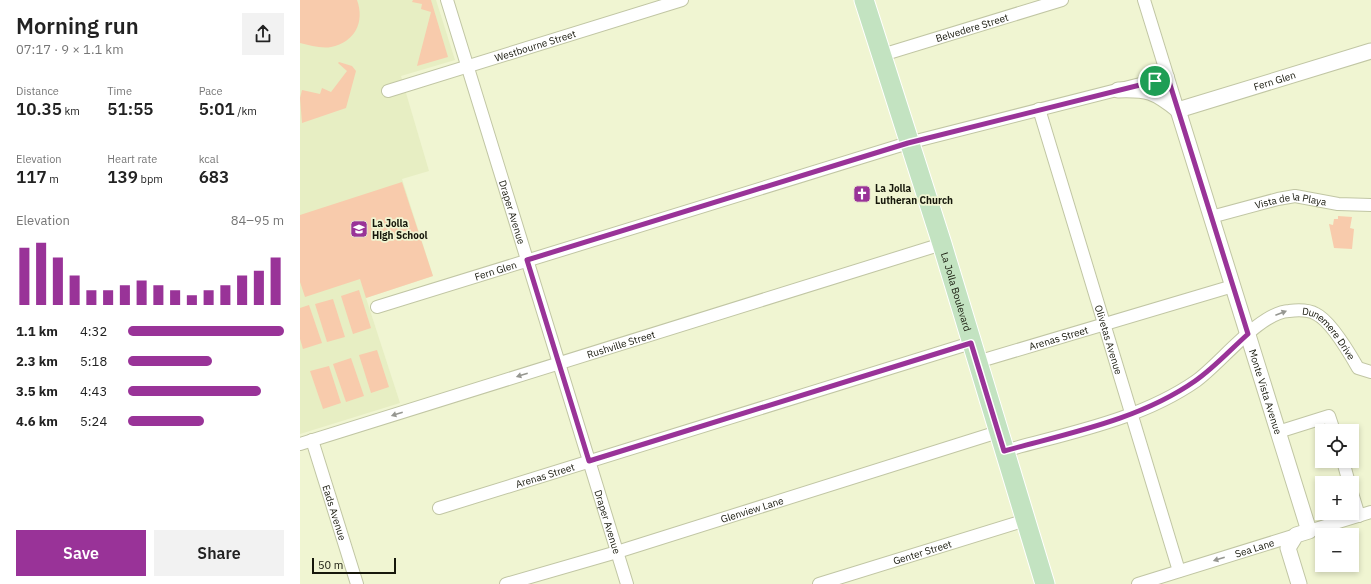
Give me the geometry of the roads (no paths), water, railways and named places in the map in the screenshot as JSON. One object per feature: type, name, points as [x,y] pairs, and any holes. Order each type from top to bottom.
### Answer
[{"type":"main road","name":"La Jolla Boulevard","points":[[864,0],[908,143],[942,244],[1045,584]]},
{"type":"street","name":"Draper Avenue","points":[[447,0],[627,584]]},
{"type":"street","name":"Westbourne Street","points":[[388,91],[682,0]]},
{"type":"street","name":"Belvedere Street","points":[[882,55],[1062,0]]},
{"type":"street","name":"Monte Vista Avenue","points":[[1144,0],[1278,432],[1302,533]]},
{"type":"street","name":"Fern Glen","points":[[1178,110],[1371,51]]},
{"type":"street","name":"Fern Glen","points":[[377,307],[908,143],[1039,109],[1168,78]]},
{"type":"street","points":[[1118,90],[1136,90],[1153,93],[1178,110]]},
{"type":"street","name":"Olivetas Avenue","points":[[1039,109],[1133,414],[1177,576]]},
{"type":"street","name":"Vista de la Playa","points":[[1212,217],[1278,199],[1295,196],[1338,204],[1371,205]]},
{"type":"street","name":"Rushville Street","points":[[300,444],[942,244]]},
{"type":"street","name":"Arenas Street","points":[[977,362],[1233,286]]},
{"type":"street","name":"Dunemere Drive","points":[[1004,451],[1133,414],[1165,399],[1196,380],[1248,334],[1283,311],[1317,314],[1342,341],[1358,368],[1371,372]]},
{"type":"street","name":"Arenas Street","points":[[439,508],[971,343]]},
{"type":"street","points":[[1278,432],[1329,416],[1332,424]]},
{"type":"street","name":"Glenview Lane","points":[[506,584],[617,552],[998,432]]},
{"type":"street","name":"Eads Avenue","points":[[312,440],[357,584]]},
{"type":"street","name":"Sea Lane","points":[[1359,516],[1371,512]]},
{"type":"street","name":"Genter Street","points":[[819,584],[1026,520]]},
{"type":"street","name":"Sea Lane","points":[[1138,584],[1177,576],[1302,533],[1346,520]]},
{"type":"street","points":[[1299,584],[1288,548],[1302,533]]},
{"type":"place","name":"La Jolla Lutheran Church","points":[[862,194]]},
{"type":"place","name":"La Jolla High School","points":[[359,229]]}]
